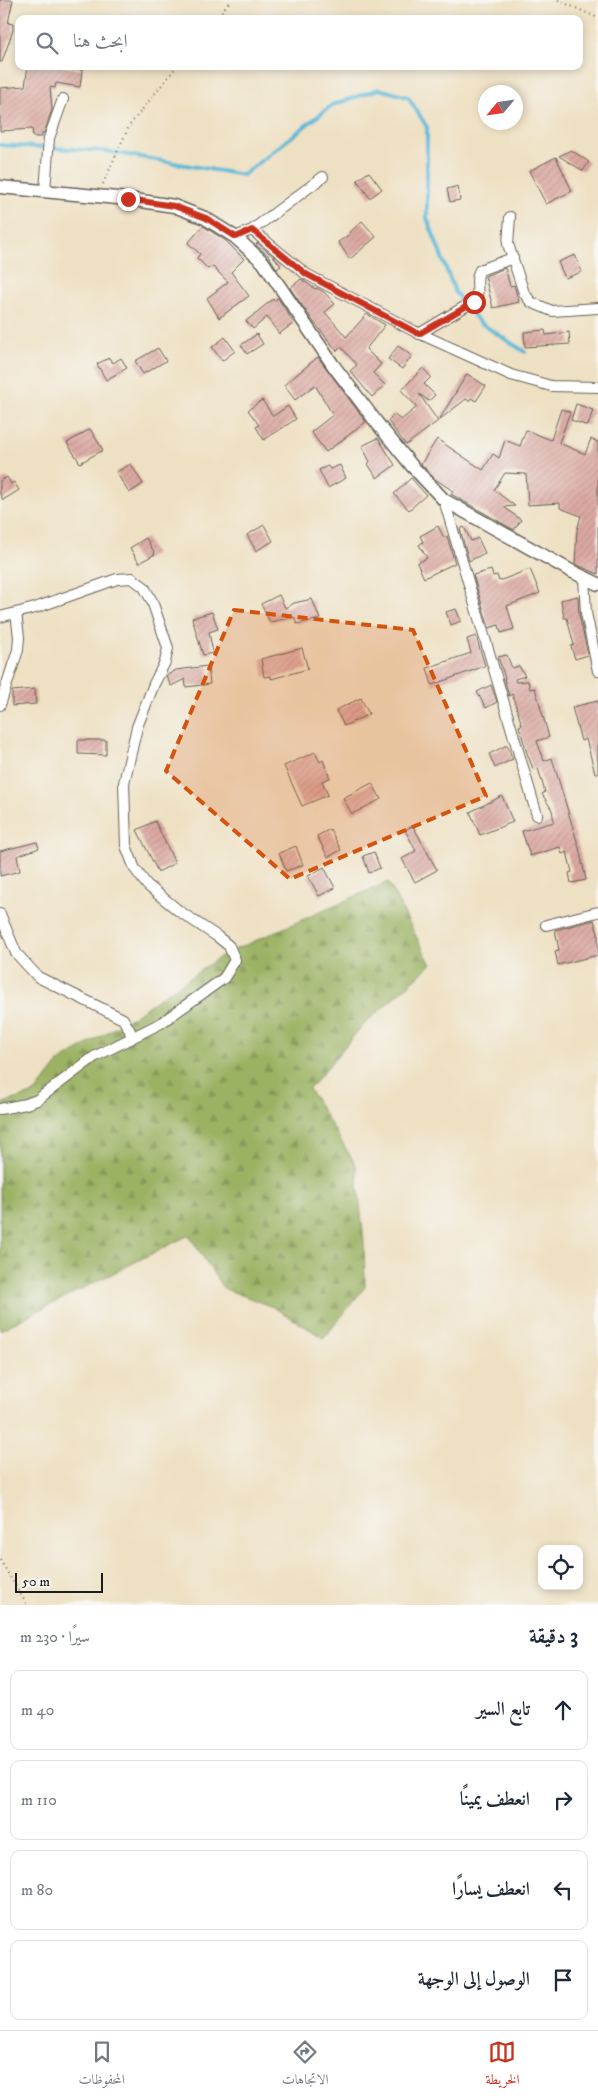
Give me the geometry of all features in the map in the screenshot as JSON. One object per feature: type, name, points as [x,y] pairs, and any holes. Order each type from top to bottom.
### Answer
[{"type":"street","points":[[45,191],[49,140],[63,99]]},
{"type":"street","points":[[236,237],[252,230],[323,177]]},
{"type":"street","points":[[0,187],[98,196],[174,206],[206,218],[236,237],[263,262],[333,365],[377,424],[412,466],[444,500],[598,584]]},
{"type":"street","points":[[510,217],[508,244],[524,293],[531,302],[552,311],[598,308]]},
{"type":"street","points":[[252,230],[306,274],[419,334],[510,375],[551,386],[598,387]]},
{"type":"street","points":[[419,334],[474,302],[478,296],[477,274],[480,270],[513,258]]},
{"type":"street","points":[[444,500],[537,815]]},
{"type":"street","points":[[584,577],[586,612],[598,671]]},
{"type":"street","points":[[0,617],[35,608],[117,579],[132,578],[144,587],[152,601],[168,648],[165,662],[137,727],[124,783],[126,846],[135,869],[147,885],[178,911],[229,946],[234,960],[224,978],[161,1024],[94,1057],[37,1100],[0,1109]]},
{"type":"street","points":[[0,705],[18,650],[19,638],[16,613]]},
{"type":"street","points":[[546,925],[598,912]]},
{"type":"street","points":[[0,914],[16,953],[38,977],[122,1019],[127,1025],[131,1039]]},
{"type":"path","points":[[218,15],[231,0]]},
{"type":"path","points":[[558,0],[598,18]]},
{"type":"path","points":[[98,196],[129,126],[174,70]]},
{"type":"path","points":[[0,1560],[27,1605]]},
{"type":"highlighted area","points":[[234,610],[413,630],[486,796],[290,879],[166,771]]},
{"type":"green space","points":[[388,882],[431,965],[362,1026],[309,1089],[356,1165],[364,1243],[365,1287],[324,1338],[273,1307],[223,1288],[189,1235],[0,1330],[0,1104],[35,1093],[60,1061],[126,1021],[223,955]]},
{"type":"building","points":[[0,0],[13,0],[8,23],[13,24],[13,30],[2,62],[0,62]]},
{"type":"building","points":[[27,70],[82,70],[80,87],[56,83],[55,88],[50,87],[52,110],[42,137],[33,137],[32,129],[0,131],[0,88],[25,86]]},
{"type":"building","points":[[571,150],[589,162],[583,171],[559,156]]},
{"type":"building","points":[[556,157],[572,191],[546,204],[529,171]]},
{"type":"building","points":[[369,172],[382,189],[370,198],[357,180]]},
{"type":"building","points":[[458,186],[460,200],[450,202],[447,189]]},
{"type":"building","points":[[362,221],[376,237],[350,259],[338,242],[350,234]]},
{"type":"building","points":[[203,226],[226,241],[244,259],[231,272],[249,296],[219,318],[207,298],[228,282],[212,266],[208,269],[197,258],[200,254],[188,243]]},
{"type":"building","points":[[257,243],[274,257],[281,266],[277,269],[269,256],[256,245]]},
{"type":"building","points":[[575,255],[582,272],[565,278],[558,262]]},
{"type":"building","points":[[505,268],[510,286],[514,285],[519,302],[493,308],[485,276]]},
{"type":"building","points":[[301,279],[315,289],[317,288],[324,292],[335,304],[325,312],[346,337],[367,314],[385,325],[366,349],[381,364],[373,373],[385,385],[372,397],[350,371],[357,365],[341,347],[337,351],[290,288]]},
{"type":"building","points":[[278,298],[294,323],[279,334],[267,317],[253,329],[246,321],[273,299],[274,301]]},
{"type":"building","points":[[545,330],[546,335],[569,332],[570,344],[525,347],[524,332]]},
{"type":"building","points":[[257,334],[263,344],[247,354],[241,345]]},
{"type":"building","points":[[225,337],[235,351],[222,361],[212,347]]},
{"type":"building","points":[[398,346],[412,356],[402,369],[388,359]]},
{"type":"building","points":[[158,348],[166,361],[143,374],[135,361]]},
{"type":"building","points":[[318,357],[366,422],[326,452],[311,432],[333,415],[315,385],[295,400],[284,385]]},
{"type":"building","points":[[109,358],[113,363],[121,358],[127,368],[106,380],[97,364]]},
{"type":"building","points":[[423,368],[431,377],[424,384],[435,395],[429,401],[419,394],[438,421],[406,445],[388,421],[393,414],[401,420],[417,407],[401,390]]},
{"type":"building","points":[[467,374],[486,386],[476,401],[471,398],[469,401],[466,399],[439,420]]},
{"type":"building","points":[[262,400],[273,416],[288,406],[296,419],[264,440],[256,427],[259,425],[248,410]]},
{"type":"building","points":[[576,404],[593,410],[588,426],[571,420]]},
{"type":"building","points":[[561,409],[570,412],[559,443],[585,454],[591,439],[598,442],[598,574],[575,564],[577,530],[581,516],[560,508],[560,503],[528,505],[526,474],[505,473],[494,490],[515,506],[504,507],[521,520],[514,530],[451,494],[453,491],[435,479],[421,464],[437,439],[483,470],[493,454],[499,458],[505,440],[520,446],[526,430],[551,440]]},
{"type":"building","points":[[90,429],[103,450],[80,463],[67,443]]},
{"type":"building","points":[[378,438],[395,465],[377,478],[368,464],[370,462],[362,446]]},
{"type":"building","points":[[131,464],[143,484],[129,493],[116,472]]},
{"type":"building","points":[[340,465],[346,478],[328,488],[319,470],[328,466],[330,469]]},
{"type":"building","points":[[7,477],[11,484],[14,482],[19,490],[3,500],[0,494],[0,481]]},
{"type":"building","points":[[411,478],[426,495],[409,510],[394,494]]},
{"type":"building","points":[[264,525],[273,541],[256,551],[247,535]]},
{"type":"building","points":[[438,526],[444,538],[447,536],[455,563],[424,578],[417,563],[427,558],[419,545],[423,542],[420,536]]},
{"type":"building","points":[[464,527],[471,541],[478,538],[485,553],[469,561],[460,529]]},
{"type":"building","points":[[146,538],[155,554],[139,563],[130,548]]},
{"type":"building","points":[[530,569],[540,593],[507,606],[514,629],[501,633],[499,625],[489,628],[473,575],[491,570],[493,576],[497,575],[499,581]]},
{"type":"building","points":[[279,595],[285,608],[294,603],[312,599],[320,619],[297,624],[294,617],[270,622],[261,604]]},
{"type":"building","points":[[578,596],[579,614],[588,655],[575,659],[571,646],[574,645],[567,618],[564,618],[561,600]]},
{"type":"building","points":[[456,609],[461,621],[451,625],[446,612]]},
{"type":"building","points":[[212,612],[218,629],[209,632],[213,653],[203,655],[192,618]]},
{"type":"building","points":[[476,636],[485,666],[432,685],[427,668],[471,653],[467,639]]},
{"type":"building","points":[[302,648],[308,669],[271,679],[271,676],[264,677],[261,659]]},
{"type":"building","points":[[507,655],[512,668],[519,666],[525,676],[515,679],[516,682],[528,681],[530,689],[535,688],[549,737],[537,741],[544,761],[552,758],[579,848],[586,880],[571,883],[569,873],[572,872],[567,852],[562,854],[560,847],[530,856],[522,831],[554,822],[552,810],[542,794],[545,792],[538,768],[533,769],[527,753],[519,726],[522,725],[512,694],[509,696],[498,657]]},
{"type":"building","points":[[208,666],[210,684],[186,687],[185,679],[171,686],[166,676],[176,670]]},
{"type":"building","points":[[491,685],[497,702],[486,708],[477,692]]},
{"type":"building","points":[[35,689],[36,704],[12,706],[12,691]]},
{"type":"building","points":[[361,698],[369,714],[344,726],[336,710]]},
{"type":"building","points":[[598,701],[598,773],[595,773],[586,739],[581,741],[572,707]]},
{"type":"building","points":[[78,740],[106,740],[106,755],[78,754]]},
{"type":"building","points":[[507,745],[513,759],[495,768],[489,754]]},
{"type":"building","points":[[315,752],[320,762],[323,760],[330,778],[322,781],[328,795],[302,806],[284,766]]},
{"type":"building","points":[[372,783],[381,799],[352,814],[343,798]]},
{"type":"building","points":[[502,796],[513,822],[480,835],[470,812]]},
{"type":"building","points":[[155,821],[175,863],[158,872],[137,830]]},
{"type":"building","points":[[413,826],[437,870],[415,882],[402,859],[416,851],[405,830]]},
{"type":"building","points":[[330,829],[341,850],[328,857],[317,836]]},
{"type":"building","points":[[37,842],[39,848],[17,856],[20,871],[0,876],[0,851]]},
{"type":"building","points":[[296,846],[303,865],[286,871],[279,853]]},
{"type":"building","points":[[374,852],[380,868],[369,873],[363,856]]},
{"type":"building","points":[[324,867],[335,888],[319,896],[308,876]]},
{"type":"building","points":[[594,920],[598,934],[598,955],[558,965],[555,951],[559,950],[555,930]]},
{"type":"waterway","points":[[0,145],[105,151],[243,175],[332,105],[379,89],[408,97],[427,127],[427,218],[455,292],[479,322],[525,352]]},
{"type":"route","points":[[128,199],[174,206],[206,218],[236,237],[252,230],[306,274],[419,334],[474,302]]}]
